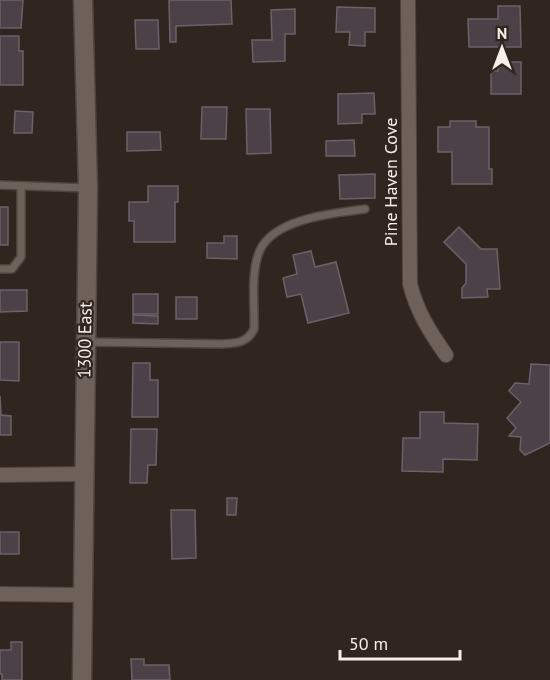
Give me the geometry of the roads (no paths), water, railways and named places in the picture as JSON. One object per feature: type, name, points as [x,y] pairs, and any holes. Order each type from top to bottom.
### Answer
[{"type":"main road","name":"1300 East","points":[[82,0],[87,188],[82,680]]},
{"type":"street","name":"Pine Haven Cove","points":[[408,0],[410,284],[420,315],[446,355]]},
{"type":"street","points":[[0,474],[83,474]]},
{"type":"street","points":[[0,594],[82,595]]},
{"type":"lane","points":[[0,185],[87,188]]},
{"type":"lane","points":[[0,269],[12,269],[21,257],[21,186]]},
{"type":"lane","points":[[85,342],[223,344],[242,342],[251,335],[254,329],[257,261],[268,238],[318,216],[365,209]]}]
